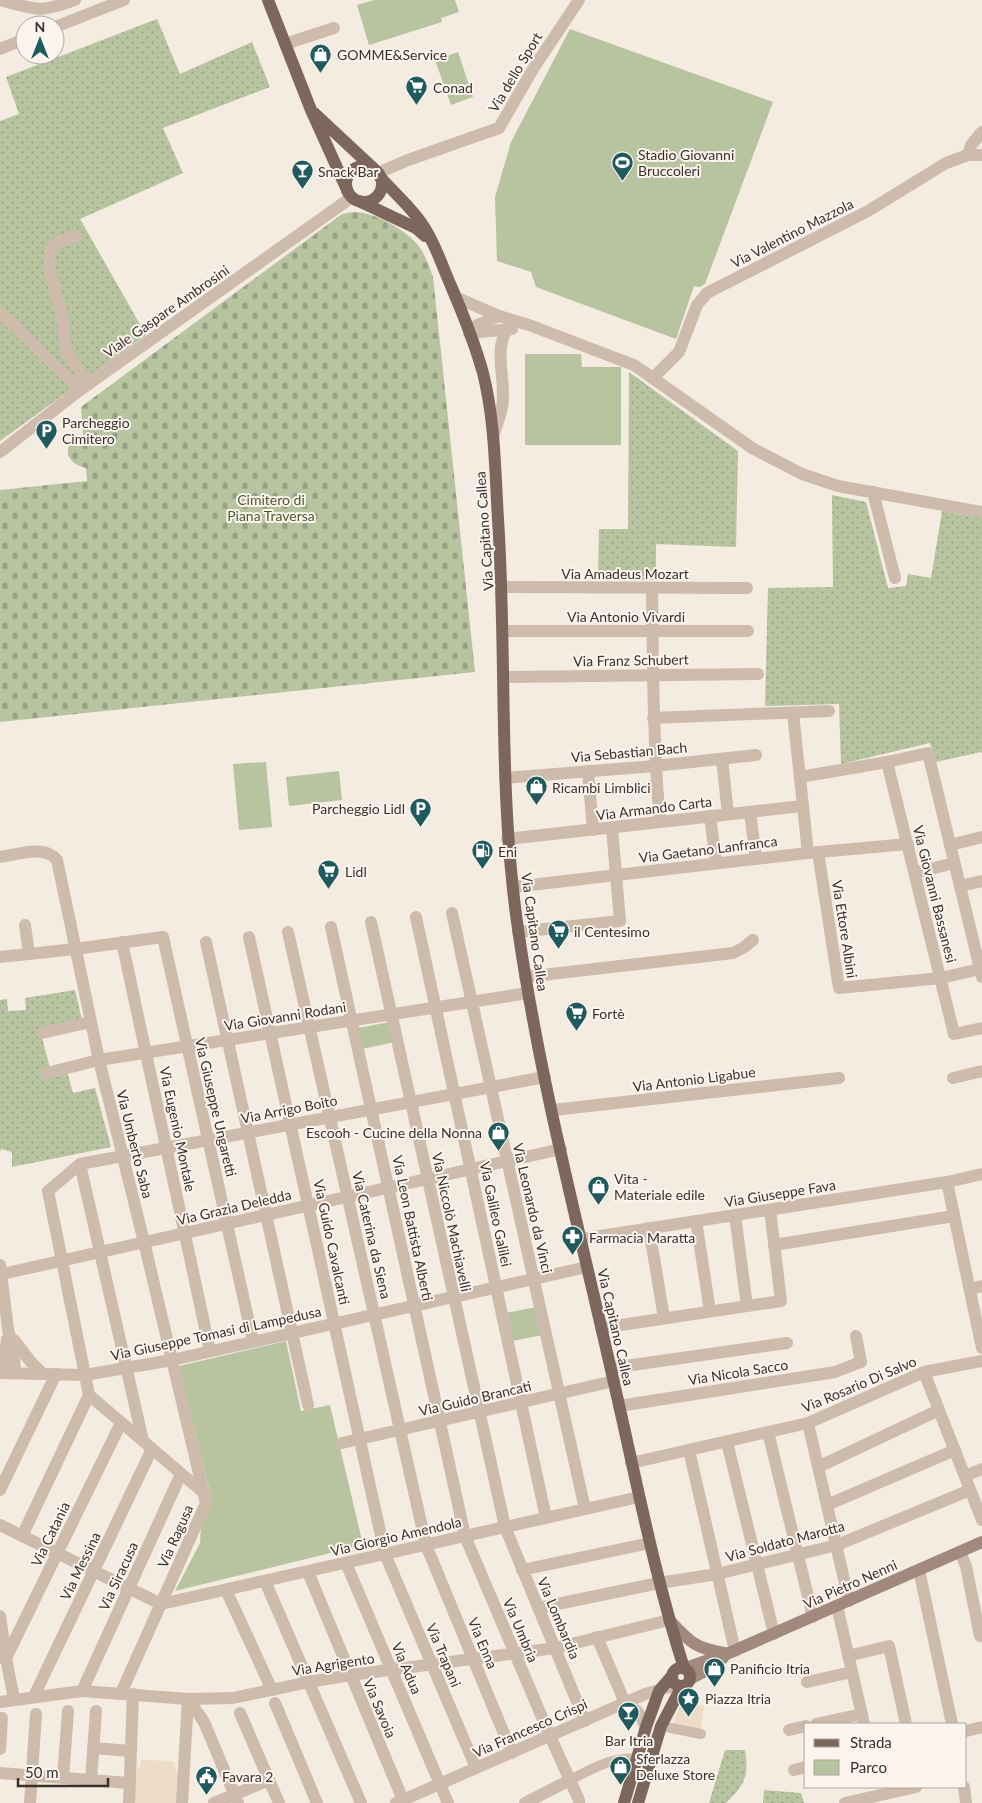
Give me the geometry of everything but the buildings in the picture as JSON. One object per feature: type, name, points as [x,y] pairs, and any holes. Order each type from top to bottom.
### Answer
[{"type":"main road","points":[[268,0],[311,110],[352,196],[416,228],[433,243]]},
{"type":"main road","name":"Via Capitano Callea","points":[[311,110],[378,174],[418,218],[433,243],[483,373],[490,409],[503,588],[504,778],[507,839],[518,932],[528,993],[552,1110],[631,1463],[669,1620],[680,1676]]},
{"type":"main road","points":[[366,166],[378,174],[381,187],[376,197],[367,201],[352,196],[346,182],[348,176],[356,168],[366,166]]},
{"type":"main road","name":"Via Pietro Nenni","points":[[680,1676],[711,1668],[732,1652],[982,1542]]},
{"type":"main road","points":[[669,1620],[694,1645],[706,1650],[732,1652]]},
{"type":"main road","points":[[624,1803],[658,1691],[680,1676]]},
{"type":"main road","points":[[638,1803],[661,1726],[680,1676]]},
{"type":"street","points":[[0,0],[29,9],[42,10],[55,8],[75,0]]},
{"type":"street","points":[[65,23],[124,0]]},
{"type":"street","name":"Via dello Sport","points":[[378,174],[408,160],[499,128],[533,69],[579,0]]},
{"type":"street","points":[[285,44],[334,28]]},
{"type":"street","points":[[0,49],[15,43]]},
{"type":"street","points":[[968,155],[971,144],[982,132]]},
{"type":"street","name":"Via Valentino Mazzola","points":[[653,378],[678,352],[697,304],[707,293],[868,211],[946,163],[968,155],[982,155]]},
{"type":"street","name":"Viale Gaspare Ambrosini","points":[[0,452],[85,387],[352,196]]},
{"type":"street","points":[[76,236],[56,243],[51,248],[49,261],[62,314],[66,351],[85,387]]},
{"type":"street","points":[[455,297],[499,316],[529,325],[641,369],[696,410],[767,458],[820,481],[982,512]]},
{"type":"street","points":[[0,312],[85,387]]},
{"type":"street","points":[[469,333],[477,324],[499,316]]},
{"type":"street","points":[[469,333],[507,330],[529,325]]},
{"type":"street","points":[[492,439],[503,406],[501,349],[502,337],[507,330]]},
{"type":"street","points":[[873,492],[895,578]]},
{"type":"street","name":"Via Amadeus Mozart","points":[[503,588],[747,588]]},
{"type":"street","points":[[652,588],[653,718],[660,822]]},
{"type":"street","name":"Via Antonio Vivardi","points":[[503,632],[748,631]]},
{"type":"street","name":"Via Franz Schubert","points":[[504,676],[758,674]]},
{"type":"street","points":[[653,718],[829,711]]},
{"type":"street","points":[[793,713],[803,806],[813,852]]},
{"type":"street","points":[[800,777],[928,753],[960,886],[976,930],[981,973]]},
{"type":"street","name":"Via Sebastian Bach","points":[[504,778],[655,766],[756,755]]},
{"type":"street","points":[[722,759],[728,814]]},
{"type":"street","name":"Via Giovanni Bassanesi","points":[[887,762],[954,1034],[982,1028]]},
{"type":"street","points":[[588,771],[594,830]]},
{"type":"street","name":"Via Armando Carta","points":[[507,839],[803,806]]},
{"type":"street","points":[[750,812],[756,859]]},
{"type":"street","points":[[710,816],[716,863]]},
{"type":"street","points":[[518,932],[620,921],[612,828]]},
{"type":"street","points":[[950,844],[982,838]]},
{"type":"street","name":"Via Gaetano Lanfranca","points":[[512,887],[813,852],[908,844]]},
{"type":"street","name":"Via Umberto Saba","points":[[0,857],[40,851],[53,855],[57,860],[99,1060],[204,1493]]},
{"type":"street","name":"Via Ettore Albini","points":[[813,852],[839,988],[981,973]]},
{"type":"street","points":[[915,872],[954,863]]},
{"type":"street","points":[[960,886],[982,881]]},
{"type":"street","name":"Via Leonardo da Vinci","points":[[452,913],[585,1509]]},
{"type":"street","name":"Via Galileo Galilei","points":[[416,917],[546,1518]]},
{"type":"street","name":"Via Niccolò Machiavelli","points":[[371,922],[504,1527]]},
{"type":"street","points":[[24,925],[29,954]]},
{"type":"street","name":"Via Leon Battista Alberti","points":[[331,927],[465,1536]]},
{"type":"street","name":"Via Caterina da Siena","points":[[288,932],[426,1545]]},
{"type":"street","name":"Via Giuseppe Ungaretti","points":[[122,942],[162,937],[253,1342]]},
{"type":"street","name":"Via Guido Cavalcanti","points":[[248,937],[385,1554]]},
{"type":"street","points":[[526,977],[733,953],[753,940]]},
{"type":"street","points":[[0,958],[122,942]]},
{"type":"street","name":"Via Eugenio Montale","points":[[122,942],[210,1351]]},
{"type":"street","points":[[206,942],[308,1404]]},
{"type":"street","name":"Via Giovanni Rodani","points":[[47,1073],[99,1060],[146,1052],[528,993]]},
{"type":"street","points":[[42,1033],[91,1022]]},
{"type":"street","points":[[953,1078],[982,1071]]},
{"type":"street","name":"Via Arrigo Boito","points":[[61,1260],[48,1191],[80,1164],[545,1077]]},
{"type":"street","name":"Via Antonio Ligabue","points":[[552,1110],[839,1078]]},
{"type":"street","name":"Via Grazia Deledda","points":[[1,1269],[100,1252],[561,1149]]},
{"type":"street","points":[[80,1164],[127,1368],[148,1445]]},
{"type":"street","name":"Via Giuseppe Fava","points":[[581,1239],[948,1182],[982,1174]]},
{"type":"street","points":[[948,1182],[954,1216],[976,1287],[982,1348]]},
{"type":"street","points":[[601,1328],[780,1301],[770,1210]]},
{"type":"street","points":[[735,1215],[747,1306]]},
{"type":"street","points":[[774,1245],[954,1216]]},
{"type":"street","points":[[696,1221],[710,1311]]},
{"type":"street","points":[[649,1228],[664,1318]]},
{"type":"street","points":[[22,1536],[89,1395],[61,1260]]},
{"type":"street","name":"Via Giuseppe Tomasi di Lampedusa","points":[[7,1373],[85,1375],[172,1360],[587,1267]]},
{"type":"street","points":[[1,1269],[8,1329],[4,1365],[7,1373]]},
{"type":"street","points":[[0,1350],[8,1329]]},
{"type":"street","points":[[8,1329],[30,1362],[43,1374]]},
{"type":"street","name":"Via Nicola Sacco","points":[[619,1406],[835,1372],[861,1362],[856,1336]]},
{"type":"street","points":[[611,1368],[787,1343]]},
{"type":"street","name":"Via Rosario Di Salvo","points":[[631,1463],[808,1423],[924,1372],[982,1361]]},
{"type":"street","points":[[924,1372],[982,1520]]},
{"type":"street","points":[[0,1490],[56,1374]]},
{"type":"street","name":"Via Guido Brancati","points":[[342,1443],[614,1381]]},
{"type":"street","name":"Via Ragusa","points":[[89,1395],[204,1493],[206,1504],[161,1604],[127,1694]]},
{"type":"street","points":[[818,1467],[939,1410]]},
{"type":"street","name":"Via Catania","points":[[3,1658],[57,1554],[121,1422]]},
{"type":"street","points":[[808,1423],[837,1546],[848,1656],[863,1719],[825,1723]]},
{"type":"street","points":[[768,1432],[813,1617]]},
{"type":"street","points":[[727,1442],[774,1634]]},
{"type":"street","name":"Via Messina","points":[[34,1696],[94,1572],[148,1445]]},
{"type":"street","points":[[689,1450],[717,1574],[732,1652]]},
{"type":"street","points":[[827,1505],[955,1450]]},
{"type":"street","points":[[965,1476],[982,1469]]},
{"type":"street","name":"Via Siracusa","points":[[82,1691],[181,1474]]},
{"type":"street","name":"Via Soldato Marotta","points":[[538,1608],[659,1582],[717,1574],[837,1546],[970,1490]]},
{"type":"street","name":"Via Giorgio Amendola","points":[[161,1604],[639,1497]]},
{"type":"street","points":[[0,1525],[161,1604]]},
{"type":"street","name":"Via Lombardia","points":[[504,1527],[585,1721]]},
{"type":"street","name":"Via Umbria","points":[[465,1536],[514,1654],[579,1800],[578,1803]]},
{"type":"street","points":[[522,1570],[650,1543]]},
{"type":"street","name":"Via Enna","points":[[426,1545],[512,1752]]},
{"type":"street","points":[[960,1552],[966,1566],[980,1636]]},
{"type":"street","name":"Via Trapani","points":[[385,1554],[476,1768]]},
{"type":"street","name":"Via Adua","points":[[346,1563],[448,1803]]},
{"type":"street","points":[[919,1570],[952,1723]]},
{"type":"street","name":"Via Savoia","points":[[308,1572],[399,1802]]},
{"type":"street","points":[[265,1581],[361,1803]]},
{"type":"street","points":[[226,1590],[274,1697],[317,1803]]},
{"type":"street","points":[[0,1616],[3,1658],[14,1699]]},
{"type":"street","name":"Via Agrigento","points":[[0,1702],[82,1691],[188,1700],[274,1697],[309,1682],[555,1648],[669,1620]]},
{"type":"street","points":[[598,1637],[625,1703],[638,1712],[646,1727]]},
{"type":"street","points":[[848,1656],[889,1646],[906,1723]]},
{"type":"street","points":[[807,1682],[852,1672]]},
{"type":"street","name":"Via Francesco Crispi","points":[[399,1802],[645,1694],[658,1691]]},
{"type":"street","points":[[127,1694],[131,1750],[128,1803]]},
{"type":"street","points":[[188,1700],[204,1722],[236,1799]]},
{"type":"street","points":[[182,1803],[188,1700]]},
{"type":"street","points":[[63,1778],[68,1711]]},
{"type":"street","points":[[91,1780],[96,1711]]},
{"type":"street","points":[[240,1713],[279,1803]]},
{"type":"street","points":[[30,1803],[36,1714]]},
{"type":"street","points":[[0,1749],[2,1718]]},
{"type":"street","points":[[661,1726],[701,1734]]},
{"type":"street","points":[[789,1730],[804,1726]]},
{"type":"street","points":[[967,1731],[982,1727]]},
{"type":"street","points":[[93,1748],[131,1750]]},
{"type":"street","points":[[525,1803],[539,1799],[596,1766],[632,1758],[636,1759]]},
{"type":"street","points":[[0,1773],[129,1782]]},
{"type":"street","points":[[214,1803],[236,1799],[269,1780]]},
{"type":"street","points":[[845,1803],[912,1788]]},
{"type":"street","points":[[964,1788],[966,1803]]},
{"type":"green space","points":[[374,0],[455,0],[459,12],[441,18],[442,22],[369,45],[357,5]]},
{"type":"green space","points":[[157,19],[180,74],[252,42],[270,87],[163,128],[183,173],[80,219],[146,335],[0,441],[0,121],[19,114],[6,77],[37,65],[65,65],[65,54]]},
{"type":"green space","name":"Stadio Giovanni Bruccoleri","points":[[570,29],[773,102],[705,284],[700,287],[694,286],[676,339],[536,287],[531,272],[497,261],[495,197],[511,142]]},
{"type":"green space","points":[[458,52],[473,97],[451,105],[435,60]]},
{"type":"green space","name":"Cimitero di Piana Traversa","points":[[354,212],[380,218],[405,233],[418,245],[427,260],[433,277],[475,672],[0,722],[0,490],[87,481],[86,468],[72,461],[68,453],[69,444],[72,439],[83,435],[81,407],[342,214]]},
{"type":"green space","points":[[525,354],[581,354],[582,367],[621,367],[621,445],[525,445]]},
{"type":"green space","points":[[629,372],[738,451],[736,547],[656,544],[656,580],[598,580],[599,529],[628,529]]},
{"type":"green space","points":[[832,495],[866,502],[888,588],[906,586],[908,574],[931,578],[942,511],[982,518],[982,753],[936,762],[930,743],[841,764],[839,704],[765,706],[768,588],[833,587]]},
{"type":"green space","points":[[266,762],[272,827],[239,830],[233,764]]},
{"type":"green space","points":[[339,771],[342,800],[289,806],[286,777]]},
{"type":"green space","points":[[75,990],[83,1024],[42,1038],[50,1068],[66,1068],[73,1093],[95,1088],[111,1147],[12,1167],[12,1152],[1,1149],[0,1152],[0,1000],[7,999],[8,1011],[26,1010],[25,998]]},
{"type":"green space","points":[[390,1022],[395,1042],[362,1049],[358,1028]]},
{"type":"green space","points":[[537,1307],[543,1335],[512,1341],[506,1313]]},
{"type":"green space","points":[[286,1341],[301,1411],[330,1405],[363,1545],[175,1591],[200,1543],[201,1527],[211,1497],[179,1366]]},
{"type":"green space","points":[[725,1750],[745,1750],[746,1774],[738,1790],[726,1803],[709,1803]]},
{"type":"green space","points":[[764,1790],[801,1793],[804,1803],[763,1803]]},
{"type":"shaded area","name":"Piazza Itria","points":[[683,1699],[704,1706],[700,1738],[680,1734],[675,1735],[670,1731]]},
{"type":"shaded area","points":[[141,1760],[173,1761],[180,1779],[177,1803],[132,1803],[136,1769],[140,1768]]},
{"type":"place","name":"GOMME&Service","points":[[321,73]]},
{"type":"place","name":"Conad","points":[[417,106]]},
{"type":"place","name":"Stadio Giovanni Bruccoleri","points":[[622,181]]},
{"type":"place","name":"Snack Bar","points":[[302,190]]},
{"type":"place","name":"Parcheggio Cimitero","points":[[46,449]]},
{"type":"place","name":"Ricambi Limblici","points":[[536,806]]},
{"type":"place","name":"Parcheggio Lidl","points":[[421,827]]},
{"type":"place","name":"Eni","points":[[482,870]]},
{"type":"place","name":"Lidl","points":[[329,890]]},
{"type":"place","name":"il Centesimo","points":[[558,950]]},
{"type":"place","name":"Fortè","points":[[576,1032]]},
{"type":"place","name":"Escooh - Cucine della Nonna","points":[[498,1151]]},
{"type":"place","name":"Vita - Materiale edile","points":[[598,1205]]},
{"type":"place","name":"Farmacia Maratta","points":[[573,1256]]},
{"type":"place","name":"Panificio Itria","points":[[714,1687]]},
{"type":"place","name":"Piazza Itria","points":[[689,1717]]},
{"type":"place","name":"Bar Itria","points":[[629,1731]]},
{"type":"place","name":"Sferlazza Deluxe Store","points":[[620,1785]]},
{"type":"place","name":"Favara 2","points":[[206,1795]]}]
